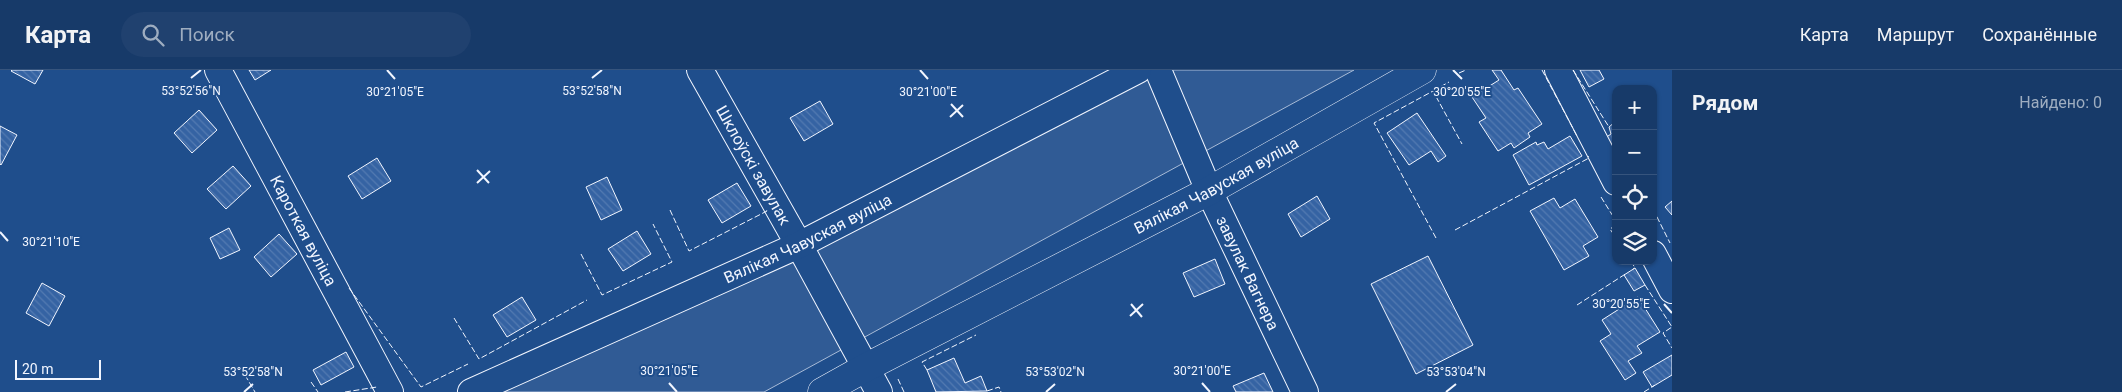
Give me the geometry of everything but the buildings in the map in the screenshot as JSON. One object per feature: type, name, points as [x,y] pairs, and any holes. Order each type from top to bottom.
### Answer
[{"type":"main road","name":"Вялікая Чавуская вуліца","points":[[822,392],[1209,191],[1422,70]]},
{"type":"street","name":"Кароткая вуліца","points":[[218,70],[390,392]]},
{"type":"street","name":"Шклоўскі завулак","points":[[700,70],[799,245],[878,392]]},
{"type":"street","name":"Вялікая Чавуская вуліца","points":[[471,392],[799,245],[1138,70]]},
{"type":"street","name":"завулак Вагнера","points":[[1158,70],[1209,191],[1305,392]]},
{"type":"street","points":[[1558,70],[1612,175]]},
{"type":"street","points":[[1657,262],[1672,290]]},
{"type":"shaded area","points":[[1168,70],[1354,70],[764,392],[489,392]]},
{"type":"fence","points":[[1459,73],[1466,70]]},
{"type":"fence","points":[[1542,70],[1577,136]]},
{"type":"fence","points":[[1573,70],[1609,127]]},
{"type":"fence","points":[[1433,91],[1449,82]]},
{"type":"fence","points":[[1436,238],[1374,123],[1433,91],[1462,144]]},
{"type":"fence","points":[[1455,230],[1589,158],[1588,156]]},
{"type":"fence","points":[[1601,197],[1615,220]]},
{"type":"fence","points":[[670,210],[689,251],[767,211],[766,209]]},
{"type":"fence","points":[[1657,217],[1670,243]]},
{"type":"fence","points":[[581,254],[602,295],[672,262],[653,224]]},
{"type":"fence","points":[[1612,228],[1610,229],[1612,232]]},
{"type":"fence","points":[[1633,265],[1635,268],[1633,269]]},
{"type":"fence","points":[[1577,305],[1627,273]]},
{"type":"fence","points":[[1645,285],[1672,327],[1663,333],[1672,348]]},
{"type":"fence","points":[[349,288],[421,387],[468,364]]},
{"type":"fence","points":[[454,318],[479,359],[587,300]]},
{"type":"fence","points":[[927,370],[922,362],[976,335]]},
{"type":"fence","points":[[245,375],[255,392]]},
{"type":"fence","points":[[898,379],[904,392]]},
{"type":"fence","points":[[311,382],[318,392]]},
{"type":"fence","points":[[1644,392],[1655,385]]},
{"type":"fence","points":[[345,392],[377,387]]},
{"type":"fence","points":[[987,391],[999,387],[1001,392]]}]
